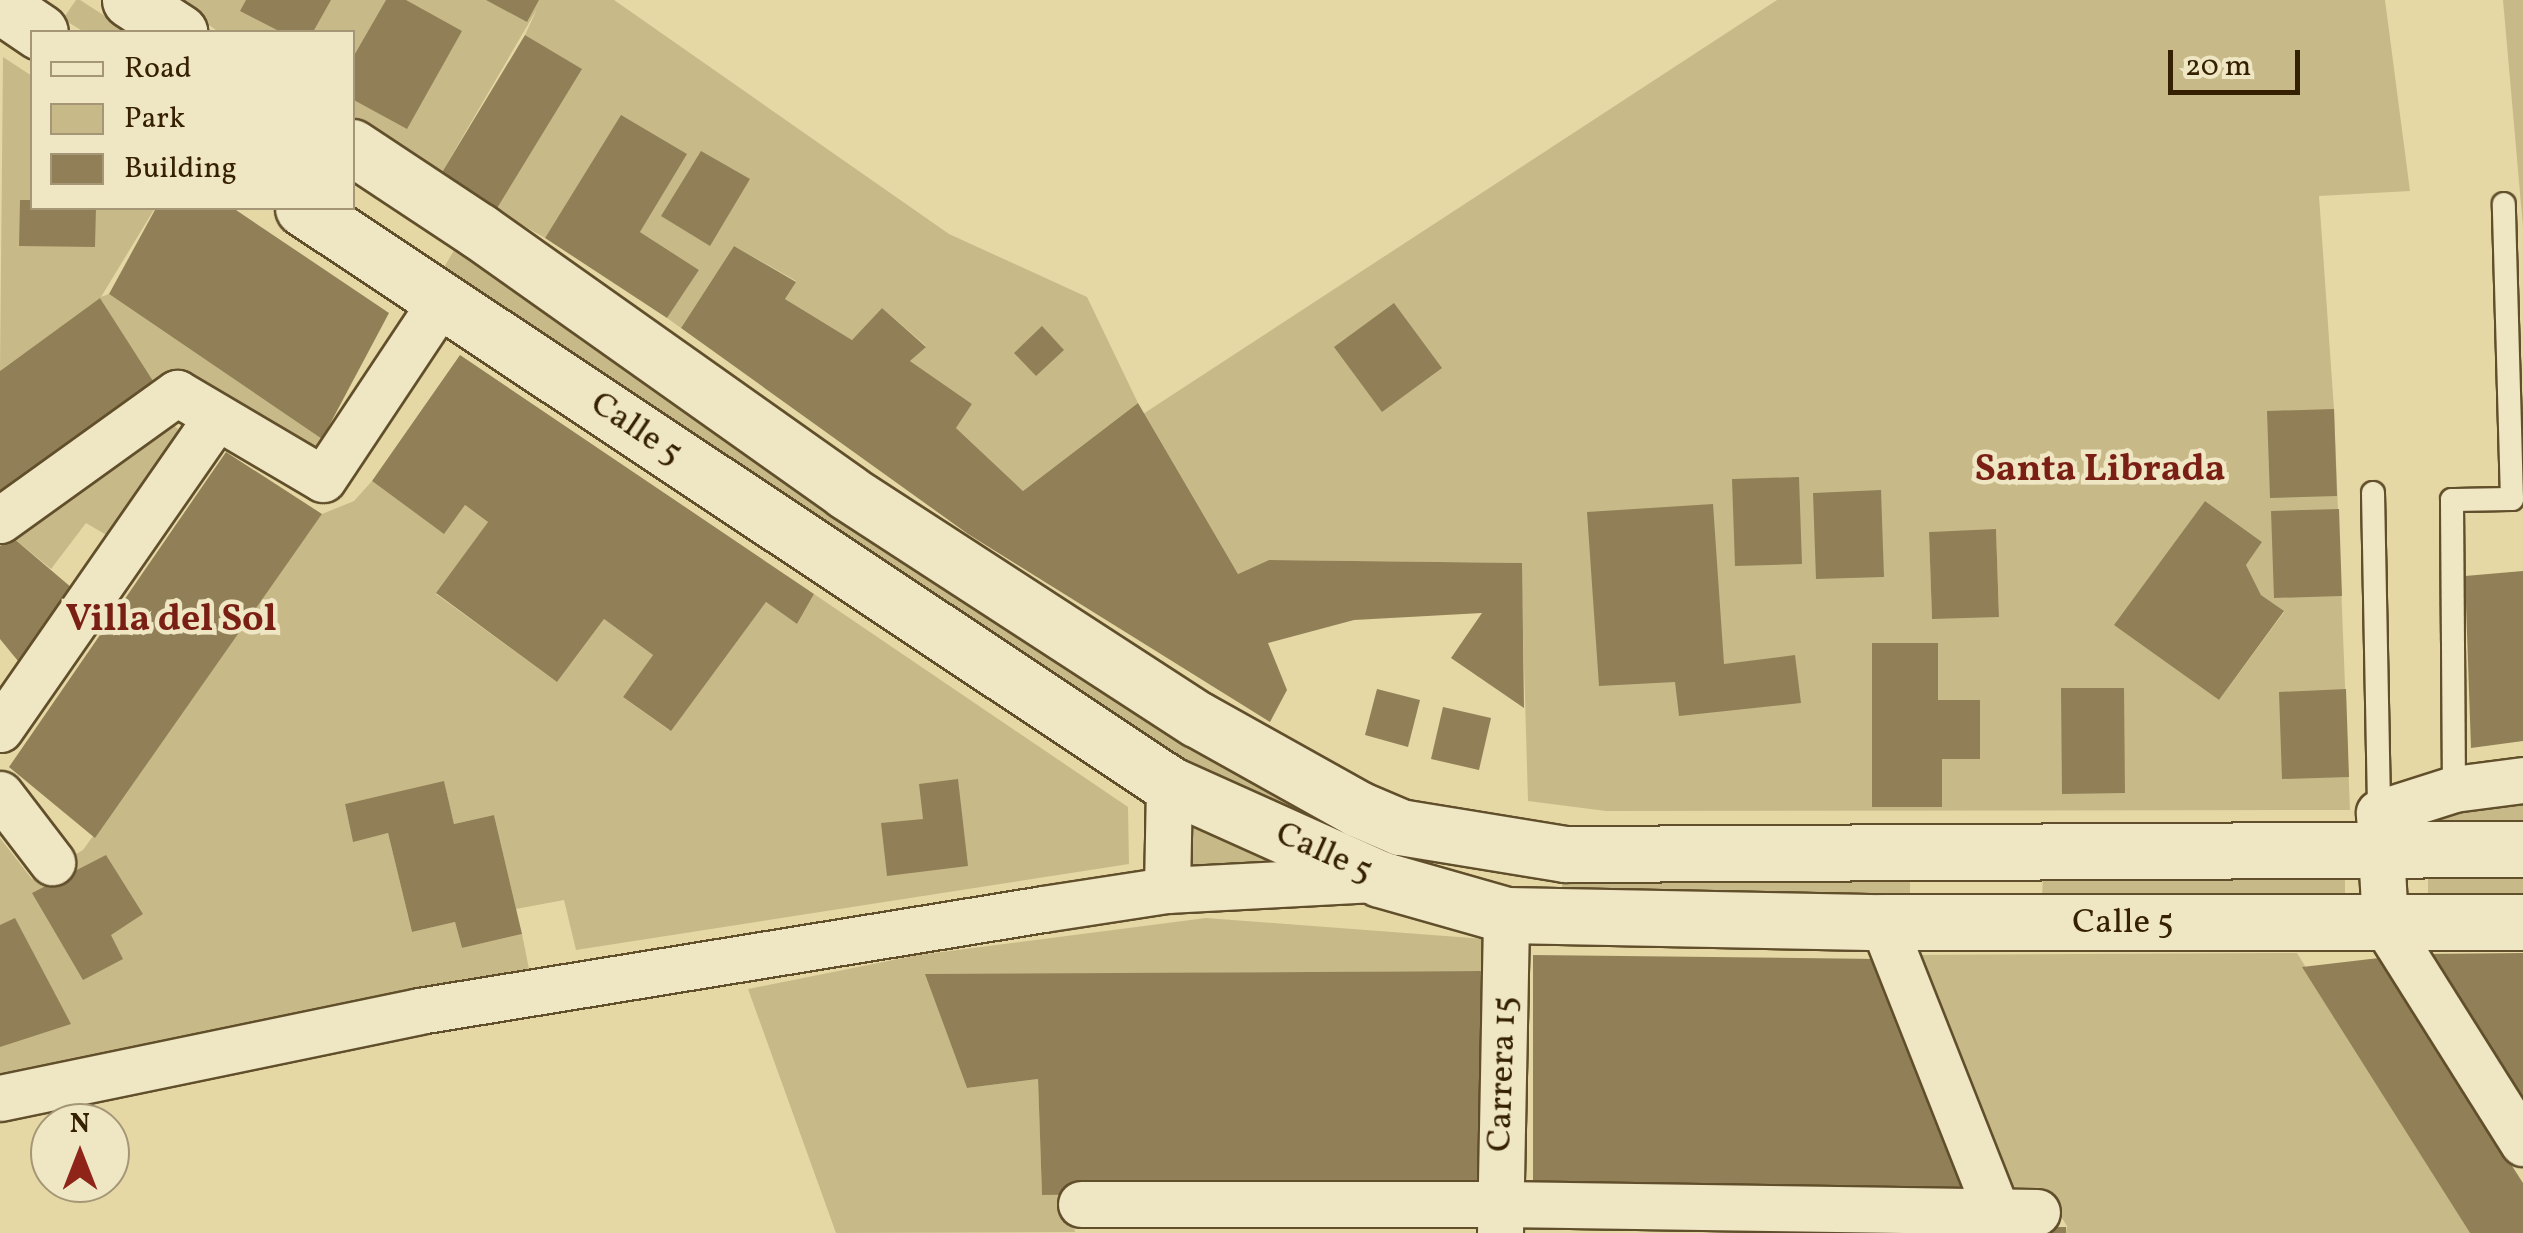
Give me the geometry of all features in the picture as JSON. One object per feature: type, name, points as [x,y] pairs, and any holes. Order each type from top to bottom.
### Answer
[{"type":"main road","points":[[130,0],[176,30]]},
{"type":"main road","name":"Calle 5","points":[[355,150],[479,231],[847,492],[1163,697],[1358,809],[1400,827],[1564,854],[2380,832],[2523,849]]},
{"type":"main road","name":"Calle 5","points":[[306,210],[1169,784],[1380,880],[1506,915],[1882,922],[2523,922]]},
{"type":"street","points":[[0,520],[177,393],[323,479],[442,300]]},
{"type":"street","points":[[0,728],[217,417]]},
{"type":"street","points":[[2523,780],[2454,789],[2380,832],[2384,924],[2523,1143]]},
{"type":"street","points":[[1167,890],[1169,784]]},
{"type":"street","points":[[0,794],[52,862]]},
{"type":"street","points":[[0,1098],[420,1010],[1167,890],[1380,880],[1400,827]]},
{"type":"street","name":"Carrera 15","points":[[1500,1218],[1506,915]]},
{"type":"street","points":[[1081,1204],[1500,1218],[2017,1211],[1882,922]]},
{"type":"lane","points":[[2454,789],[2452,500],[2512,499],[2504,204]]},
{"type":"lane","points":[[2373,493],[2380,832]]},
{"type":"green space","points":[[80,0],[127,30],[81,30],[63,19]]},
{"type":"green space","points":[[172,0],[614,0],[949,234],[1087,297],[1138,403],[1023,491],[956,428],[972,404],[910,361],[926,346],[882,308],[852,340],[785,299],[796,281],[734,246],[681,328],[667,318],[699,270],[640,232],[686,154],[621,116],[545,238],[496,210],[581,69],[525,35],[537,9],[441,174],[355,119],[355,30],[216,30]]},
{"type":"green space","points":[[1777,0],[2385,0],[2410,191],[2319,196],[2334,409],[2350,810],[1606,811],[1528,801],[1521,563],[1269,560],[1238,574],[1143,414]],"holes":[[[2205,501],[2262,542],[2246,565],[2261,595],[2284,612],[2219,700],[2115,625]],[[1996,530],[1999,616],[1932,618],[1929,532]]]},
{"type":"green space","points":[[2503,0],[2523,0],[2523,227]]},
{"type":"green space","points":[[3,57],[30,75],[30,210],[154,210],[101,297],[109,294],[322,439],[317,449],[192,381],[155,384],[100,298],[0,371]]},
{"type":"green space","points":[[456,247],[1298,800],[1289,818],[1083,702],[440,274]]},
{"type":"green space","points":[[165,417],[189,439],[113,539],[86,523],[51,569],[12,537]]},
{"type":"green space","points":[[372,481],[443,533],[465,505],[488,522],[436,594],[557,682],[604,619],[653,655],[623,697],[669,730],[766,602],[797,624],[814,594],[1128,807],[1129,864],[576,950],[564,900],[516,909],[494,815],[454,824],[444,782],[345,804],[353,841],[388,833],[412,932],[455,922],[462,948],[522,934],[529,969],[0,1076],[0,838],[32,879],[83,850],[322,514],[354,501]]},
{"type":"green space","points":[[2523,797],[2523,825],[2430,824],[2427,818]]},
{"type":"green space","points":[[1192,813],[1290,862],[1184,873]]},
{"type":"green space","points":[[2428,865],[2523,865],[2523,893],[2428,893]]},
{"type":"green space","points":[[1910,871],[1910,900],[1562,898],[1562,872]]},
{"type":"green space","points":[[2345,872],[2345,894],[2042,897],[2043,875]]},
{"type":"green space","points":[[1206,918],[1485,939],[1481,971],[926,975],[967,1088],[1038,1079],[1042,1194],[1069,1194],[1075,1232],[836,1233],[748,989],[918,955]]},
{"type":"green space","points":[[2297,953],[2470,1233],[2066,1233],[2067,1226],[2043,1188],[1972,1185],[1909,955]]},
{"type":"building","points":[[246,0],[331,0],[314,30],[277,30],[240,11]]},
{"type":"building","points":[[386,0],[406,0],[462,31],[407,129],[355,101],[355,54]]},
{"type":"building","points":[[486,0],[539,0],[527,22]]},
{"type":"building","points":[[525,35],[582,69],[496,210],[441,174]]},
{"type":"building","points":[[621,115],[687,154],[640,232],[699,270],[667,318],[545,238]]},
{"type":"building","points":[[701,151],[750,179],[710,246],[661,216]]},
{"type":"building","points":[[20,200],[30,200],[30,210],[96,210],[95,247],[19,246]]},
{"type":"building","points":[[155,210],[236,210],[389,313],[322,439],[109,294]]},
{"type":"building","points":[[734,246],[796,282],[785,299],[852,340],[882,308],[926,347],[910,361],[972,404],[956,428],[1023,491],[1138,403],[1238,574],[1269,560],[1522,563],[1524,708],[1451,658],[1482,613],[1354,620],[1268,643],[1287,690],[1270,722],[968,534],[681,328]]},
{"type":"building","points":[[100,298],[155,384],[0,496],[0,371]]},
{"type":"building","points":[[1394,303],[1442,368],[1382,412],[1334,347]]},
{"type":"building","points":[[1042,326],[1064,350],[1036,376],[1014,353]]},
{"type":"building","points":[[460,355],[814,594],[797,624],[766,602],[671,731],[623,697],[653,655],[604,619],[557,682],[436,593],[488,522],[465,505],[444,534],[372,481]]},
{"type":"building","points":[[2334,409],[2337,496],[2270,498],[2267,411]]},
{"type":"building","points":[[226,452],[322,514],[95,838],[9,767]]},
{"type":"building","points":[[1799,477],[1802,564],[1735,566],[1732,479]]},
{"type":"building","points":[[1881,490],[1884,577],[1816,579],[1813,493]]},
{"type":"building","points":[[2205,501],[2262,542],[2246,565],[2261,595],[2284,611],[2219,700],[2114,625]]},
{"type":"building","points":[[1713,504],[1724,664],[1795,655],[1801,703],[1679,716],[1675,682],[1599,686],[1587,512]]},
{"type":"building","points":[[2339,509],[2342,596],[2274,598],[2271,511]]},
{"type":"building","points":[[1996,529],[1999,617],[1932,619],[1929,532]]},
{"type":"building","points":[[12,537],[72,588],[18,661],[0,639],[0,546]]},
{"type":"building","points":[[2523,571],[2523,741],[2471,748],[2465,576]]},
{"type":"building","points":[[1872,643],[1938,643],[1938,700],[1980,700],[1980,759],[1942,759],[1942,807],[1872,807]]},
{"type":"building","points":[[2061,688],[2124,688],[2125,793],[2062,794]]},
{"type":"building","points":[[1377,689],[1420,700],[1408,747],[1365,735]]},
{"type":"building","points":[[2346,689],[2349,777],[2282,779],[2279,692]]},
{"type":"building","points":[[1443,707],[1491,718],[1479,770],[1431,759]]},
{"type":"building","points":[[958,779],[968,866],[887,876],[881,823],[923,819],[919,784]]},
{"type":"building","points":[[444,781],[454,824],[494,815],[522,934],[462,948],[455,922],[412,932],[388,833],[353,842],[345,804]]},
{"type":"building","points":[[106,855],[143,914],[111,935],[123,959],[83,980],[32,893]]},
{"type":"building","points":[[15,918],[71,1024],[0,1047],[0,925]]},
{"type":"building","points":[[2523,953],[2523,1114],[2422,954]]},
{"type":"building","points":[[1533,955],[1880,959],[1975,1189],[1533,1187]]},
{"type":"building","points":[[2379,958],[2523,1183],[2523,1233],[2470,1233],[2302,967]]},
{"type":"building","points":[[1481,971],[1480,1189],[1042,1195],[1038,1079],[967,1088],[925,974]]},
{"type":"building","points":[[2066,1227],[2066,1233],[1782,1233],[1782,1230]]},
{"type":"district","name":"Santa Librada","points":[[2100,471]]},
{"type":"district","name":"Villa del Sol","points":[[171,621]]}]
